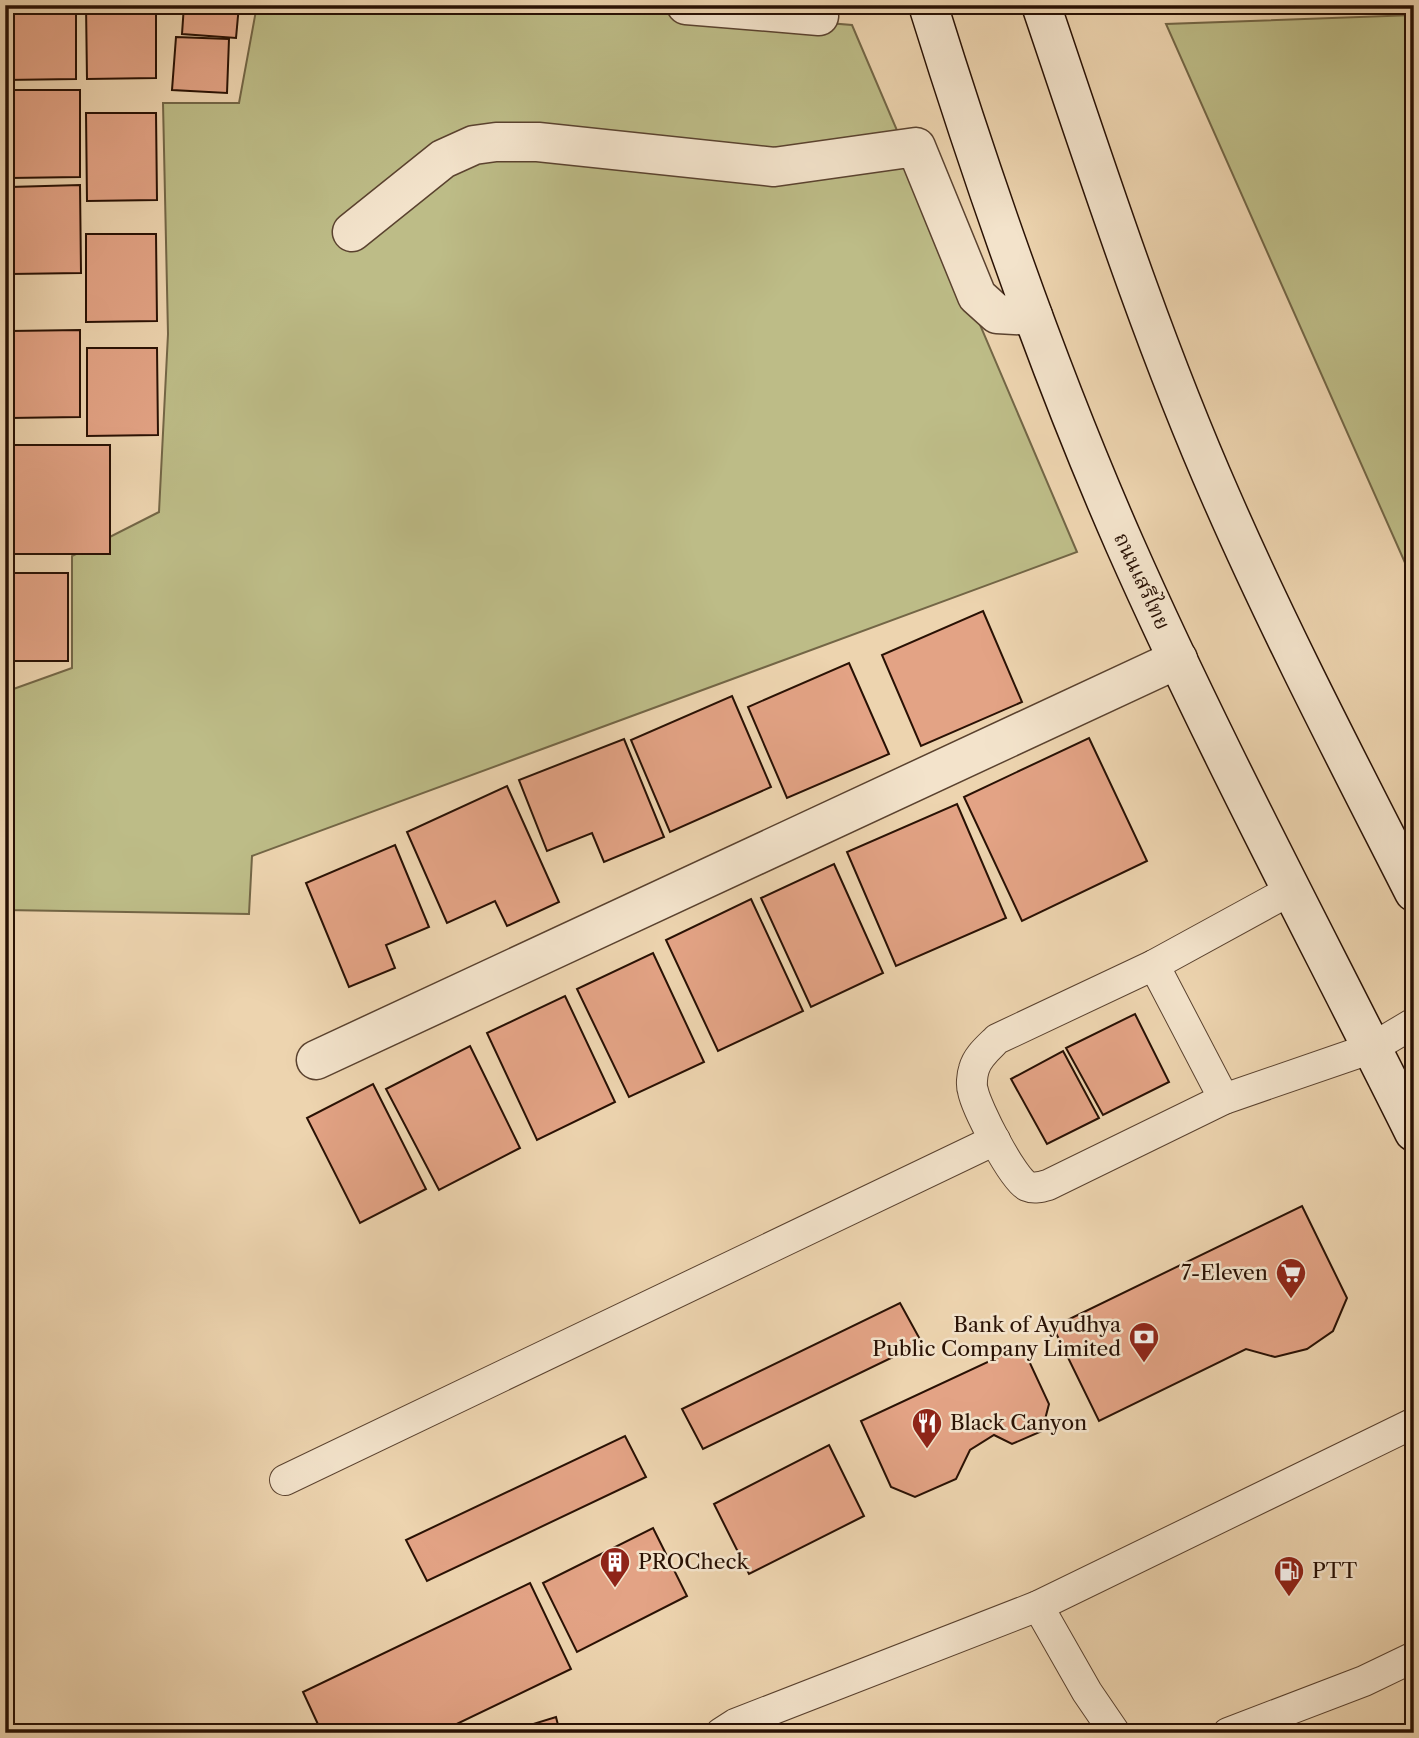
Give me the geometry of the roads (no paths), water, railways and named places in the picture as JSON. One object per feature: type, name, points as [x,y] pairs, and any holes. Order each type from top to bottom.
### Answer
[{"type":"main road","points":[[686,5],[819,16],[816,6]]},
{"type":"main road","name":"ถนนเสรีไทย","points":[[928,5],[1033,316],[1115,522],[1178,659],[1291,890],[1414,1132]]},
{"type":"main road","points":[[1041,5],[1166,360],[1220,495],[1274,615],[1414,892]]},
{"type":"main road","points":[[352,232],[443,159],[474,145],[538,142],[774,167],[916,147],[977,296],[997,314],[1033,316]]},
{"type":"main road","points":[[316,1060],[1178,659]]},
{"type":"lane","points":[[1291,890],[1154,965],[997,1039],[983,1052],[974,1068],[972,1090],[995,1140],[1017,1177],[1026,1186],[1038,1188],[1048,1185],[1224,1099],[1372,1048],[1414,1023]]},
{"type":"lane","points":[[1154,965],[1224,1099]]},
{"type":"lane","points":[[285,1480],[995,1140]]},
{"type":"lane","points":[[721,1733],[735,1724],[1038,1606],[1414,1423]]},
{"type":"lane","points":[[1038,1606],[1087,1692],[1115,1733]]},
{"type":"lane","points":[[1228,1733],[1364,1681],[1414,1657]]},
{"type":"place","name":"7-Eleven","points":[[1291,1300]]},
{"type":"place","name":"Bank of Ayudhya Public Company Limited","points":[[1144,1364]]},
{"type":"place","name":"Black Canyon","points":[[927,1450]]},
{"type":"place","name":"PROCheck","points":[[615,1589]]},
{"type":"place","name":"PTT","points":[[1289,1598]]}]
